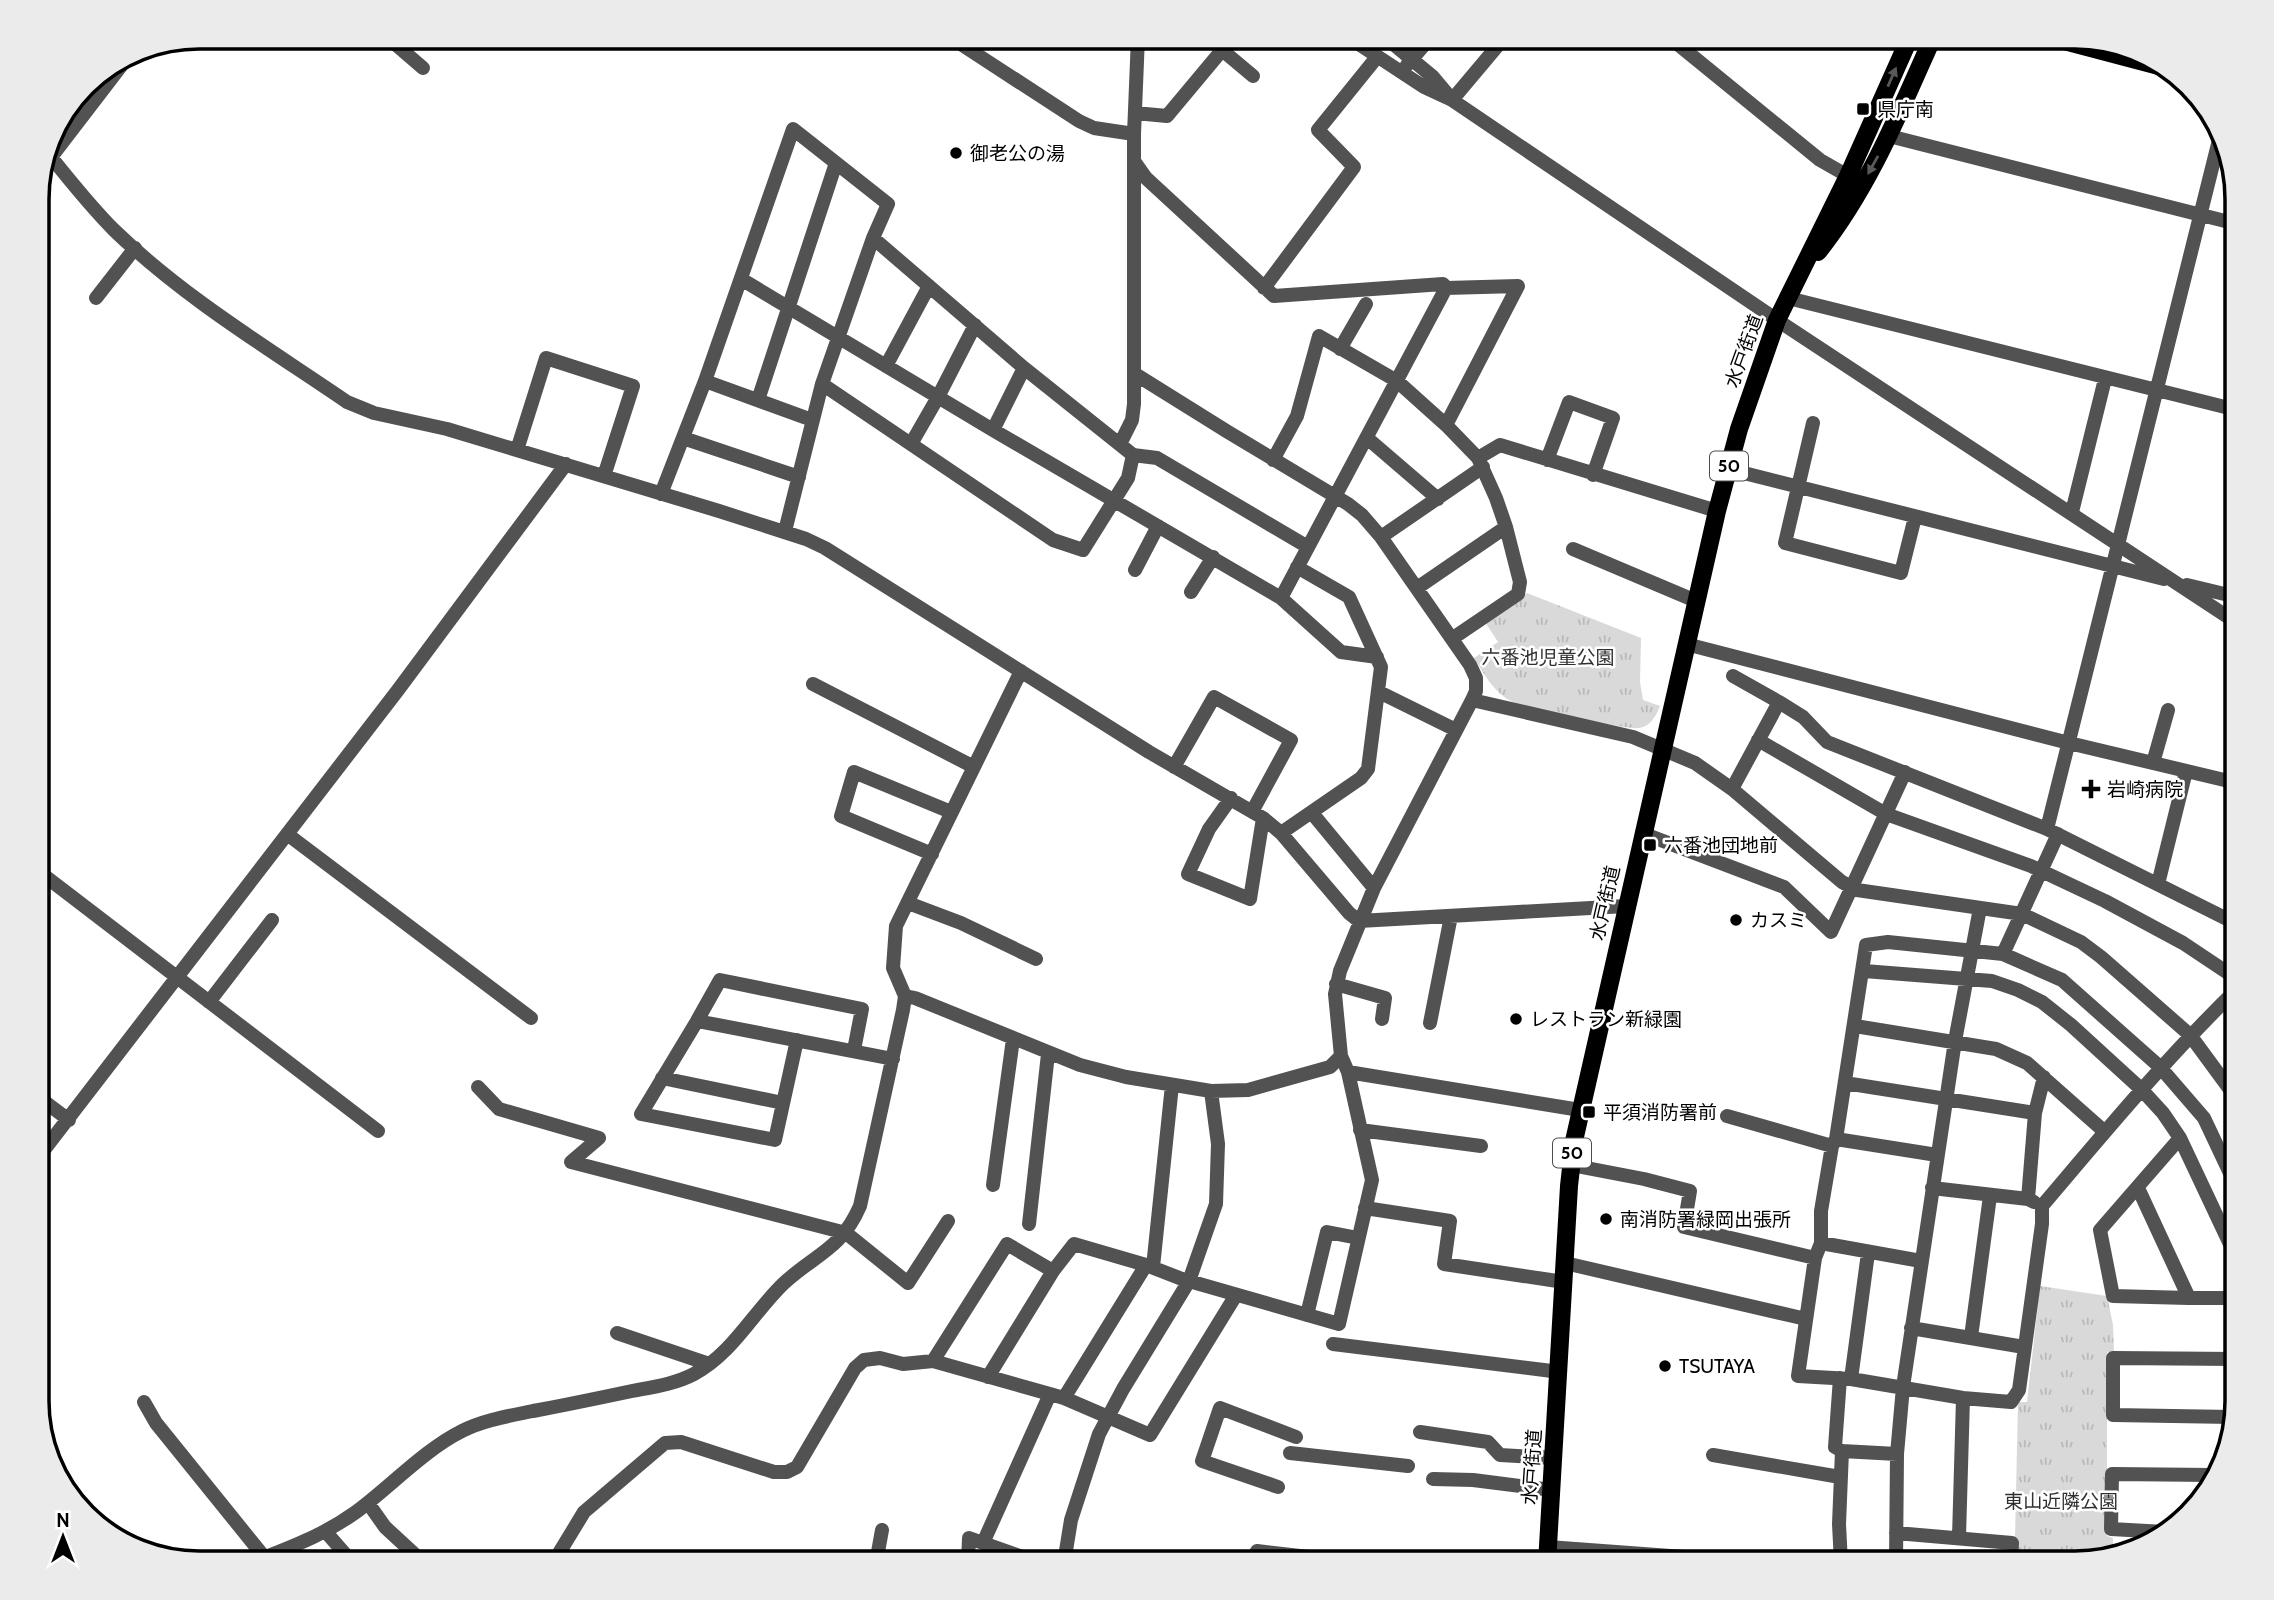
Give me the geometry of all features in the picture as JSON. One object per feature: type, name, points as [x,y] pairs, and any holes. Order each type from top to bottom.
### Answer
[{"type":"main road","name":"水戸街道","points":[[1547,1551],[1571,1165],[1580,1110],[1717,511],[1752,388],[1777,320],[1848,176],[1905,49]]},
{"type":"main road","name":"水戸街道","points":[[1802,271],[1835,230],[1889,135],[1928,49]]},
{"type":"street","points":[[401,49],[423,68]]},
{"type":"street","points":[[968,49],[1079,121],[1094,128],[1134,134]]},
{"type":"street","points":[[1120,444],[1132,420],[1135,404],[1134,134],[1138,49]]},
{"type":"street","points":[[1365,49],[1377,57],[1407,65]]},
{"type":"street","points":[[1394,49],[1424,87],[1452,100],[1777,320],[2225,614]]},
{"type":"street","points":[[1407,65],[1421,49]]},
{"type":"street","points":[[1452,100],[1495,49]]},
{"type":"street","points":[[1684,49],[1820,160],[1848,176]]},
{"type":"street","points":[[1135,113],[1167,116],[1222,50],[1253,76]]},
{"type":"street","points":[[1264,288],[1354,167],[1318,130],[1377,57]]},
{"type":"street","points":[[58,149],[114,76]]},
{"type":"street","points":[[661,494],[705,381],[793,129],[888,204],[873,238],[822,384],[785,531]]},
{"type":"street","points":[[1889,135],[2225,221]]},
{"type":"street","points":[[2003,954],[2041,871],[2053,831],[2069,743],[2217,150]]},
{"type":"street","points":[[1134,161],[1146,178],[1274,296],[1443,284],[1446,288],[1518,286],[1446,425]]},
{"type":"street","points":[[758,400],[836,163]]},
{"type":"street","points":[[52,168],[173,281],[347,402],[374,413],[447,429],[566,464],[785,531],[825,548],[1174,767],[1258,814],[1281,834],[1349,913],[1359,921],[1626,906]]},
{"type":"street","points":[[873,238],[1024,368],[1133,456],[1157,458],[1308,547]]},
{"type":"street","points":[[96,298],[135,248]]},
{"type":"street","points":[[741,279],[1281,598],[1341,652],[1377,657]]},
{"type":"street","points":[[886,366],[929,286]]},
{"type":"street","points":[[1281,598],[1446,288]]},
{"type":"street","points":[[1788,298],[2225,407]]},
{"type":"street","points":[[1340,349],[1366,304]]},
{"type":"street","points":[[911,444],[975,325]]},
{"type":"street","points":[[1273,460],[1297,416],[1319,336],[1397,381],[1446,425],[1481,463],[1506,527],[1520,582],[1518,594],[1452,638]]},
{"type":"street","points":[[517,450],[546,358],[633,386],[604,476]]},
{"type":"street","points":[[993,430],[1024,368]]},
{"type":"street","points":[[988,1377],[1053,1271],[1074,1244],[1189,1281],[1339,1324],[1371,1180],[1349,1072],[1341,1056],[1336,984],[1374,888],[1476,691],[1476,678],[1452,638],[1381,537],[1362,515],[1135,374]]},
{"type":"street","points":[[2072,512],[2105,379]]},
{"type":"street","points":[[705,381],[812,420]]},
{"type":"street","points":[[822,384],[1053,540],[1083,550],[1128,478],[1133,456]]},
{"type":"street","points":[[1547,460],[1569,402],[1613,418],[1593,475]]},
{"type":"street","points":[[1813,423],[1785,543],[1901,573],[1915,517]]},
{"type":"street","points":[[684,438],[799,477]]},
{"type":"street","points":[[1367,438],[1438,499]]},
{"type":"street","points":[[1381,537],[1438,499],[1500,445],[1717,511]]},
{"type":"street","points":[[49,1144],[566,464]]},
{"type":"street","points":[[1728,469],[2225,594]]},
{"type":"street","points":[[1135,569],[1158,526]]},
{"type":"street","points":[[1416,588],[1506,527]]},
{"type":"street","points":[[1573,549],[1696,601]]},
{"type":"street","points":[[1191,592],[1213,557]]},
{"type":"street","points":[[1281,834],[1361,778],[1368,769],[1381,667],[1349,597],[1297,567]]},
{"type":"street","points":[[1686,644],[2069,743],[2225,780]]},
{"type":"street","points":[[284,1551],[325,1531],[368,1503],[433,1450],[461,1431],[499,1418],[662,1386],[694,1374],[722,1354],[782,1285],[846,1233],[860,1206],[905,996],[893,968],[897,926],[1021,671]]},
{"type":"street","points":[[1733,676],[1803,717],[1827,742],[2053,831],[2225,918]]},
{"type":"street","points":[[813,684],[974,767]]},
{"type":"street","points":[[1379,692],[1456,730]]},
{"type":"street","points":[[1174,767],[1214,697],[1291,740],[1258,814],[1250,899],[1188,874],[1209,829],[1231,798]]},
{"type":"street","points":[[1472,700],[1633,737],[1695,763],[1732,789],[1842,881],[1857,890],[2022,914],[2081,942],[2190,1035],[2225,1083]]},
{"type":"street","points":[[1732,789],[1779,702]]},
{"type":"street","points":[[2153,763],[2168,710]]},
{"type":"street","points":[[1758,740],[1886,814],[2041,871],[2183,943],[2225,971]]},
{"type":"street","points":[[2158,884],[2186,771]]},
{"type":"street","points":[[932,854],[841,816],[853,772],[951,812]]},
{"type":"street","points":[[1642,833],[1784,887],[1831,932],[1905,772]]},
{"type":"street","points":[[1312,813],[1374,888]]},
{"type":"street","points":[[287,834],[531,1018]]},
{"type":"street","points":[[49,879],[378,1131]]},
{"type":"street","points":[[908,902],[961,923],[1036,959]]},
{"type":"street","points":[[1896,1551],[1897,1454],[1903,1387],[1945,1098],[1980,908]]},
{"type":"street","points":[[1430,1023],[1451,916]]},
{"type":"street","points":[[209,1002],[272,920]]},
{"type":"street","points":[[2225,1001],[2160,1067],[2042,1206],[2042,1224],[2019,1390],[2011,1402],[1963,1398],[1845,1379],[1798,1376],[1815,1258],[1821,1243],[1821,1211],[1867,945],[1888,942],[2003,954],[2062,980],[2160,1067],[2204,1118],[2225,1163]]},
{"type":"street","points":[[1864,971],[1992,981],[2042,1002],[2141,1089],[2163,1113],[2180,1138],[2225,1234]]},
{"type":"street","points":[[797,1040],[775,1140],[641,1114],[720,980],[862,1009],[854,1050]]},
{"type":"street","points":[[1336,984],[1385,998],[1382,1019]]},
{"type":"street","points":[[905,996],[1048,1054],[1105,1072],[1211,1091],[1248,1090],[1330,1067],[1341,1056]]},
{"type":"street","points":[[697,1021],[893,1059]]},
{"type":"street","points":[[1855,1026],[1996,1048],[2027,1063],[2105,1132]]},
{"type":"street","points":[[993,1185],[1013,1039]]},
{"type":"street","points":[[1029,1224],[1048,1054]]},
{"type":"street","points":[[1349,1072],[1580,1110]]},
{"type":"street","points":[[2028,1199],[2035,1113],[2045,1077]]},
{"type":"street","points":[[662,1079],[783,1103]]},
{"type":"street","points":[[1845,1083],[2035,1113]]},
{"type":"street","points":[[983,1543],[1057,1396],[1149,1266],[1172,1085]]},
{"type":"street","points":[[478,1087],[499,1109],[599,1138],[571,1162],[846,1233],[908,1283],[948,1221]]},
{"type":"street","points":[[1066,1551],[1071,1520],[1107,1416],[1189,1281],[1216,1204],[1218,1144],[1211,1091]]},
{"type":"street","points":[[49,1105],[69,1120]]},
{"type":"street","points":[[1727,1116],[1834,1142],[1937,1155]]},
{"type":"street","points":[[1360,1130],[1481,1146]]},
{"type":"street","points":[[2180,1138],[2100,1230],[2113,1296],[2225,1298]]},
{"type":"street","points":[[1571,1165],[1690,1191],[1684,1227],[1815,1258]]},
{"type":"street","points":[[1932,1188],[2028,1199],[2042,1206]]},
{"type":"street","points":[[2138,1188],[2189,1298]]},
{"type":"street","points":[[1971,1337],[1990,1196]]},
{"type":"street","points":[[1365,1209],[1450,1221],[1444,1264],[1564,1282]]},
{"type":"street","points":[[1307,1315],[1327,1232],[1358,1238]]},
{"type":"street","points":[[1821,1243],[1921,1261]]},
{"type":"street","points":[[933,1361],[1007,1244],[1053,1271]]},
{"type":"street","points":[[1868,1253],[1835,1447],[1842,1451],[1897,1454]]},
{"type":"street","points":[[1564,1263],[1806,1319]]},
{"type":"street","points":[[560,1551],[584,1512],[665,1443],[681,1442],[774,1472],[787,1472],[797,1467],[855,1368],[864,1360],[880,1358],[904,1364],[933,1361],[1057,1396],[1150,1435],[1236,1295]]},
{"type":"street","points":[[1912,1328],[2024,1347]]},
{"type":"street","points":[[617,1333],[709,1364]]},
{"type":"street","points":[[1332,1344],[1560,1372]]},
{"type":"street","points":[[2224,1417],[2113,1415],[2113,1358],[2225,1359]]},
{"type":"street","points":[[1959,1537],[1963,1398]]},
{"type":"street","points":[[144,1402],[156,1423],[252,1551]]},
{"type":"street","points":[[1278,1487],[1202,1461],[1220,1408],[1296,1437]]},
{"type":"street","points":[[1420,1432],[1488,1442],[1500,1455],[1554,1458]]},
{"type":"street","points":[[1841,1551],[1842,1451]]},
{"type":"street","points":[[1290,1453],[1408,1466]]},
{"type":"street","points":[[1713,1455],[1840,1477]]},
{"type":"street","points":[[2149,1531],[2111,1530],[2112,1474],[2205,1475]]},
{"type":"street","points":[[1433,1479],[1473,1480],[1552,1490]]},
{"type":"street","points":[[368,1503],[386,1527],[411,1551]]},
{"type":"street","points":[[878,1551],[882,1530]]},
{"type":"street","points":[[325,1531],[342,1551]]},
{"type":"street","points":[[1896,1533],[2012,1544],[2012,1551]]},
{"type":"street","points":[[969,1551],[970,1538],[1005,1551]]},
{"type":"green space","name":"六番池児童公園","points":[[1527,593],[1641,638],[1640,682],[1643,700],[1660,706],[1650,723],[1631,728],[1555,713],[1513,702],[1495,689],[1474,658],[1498,642],[1485,622]]},
{"type":"green space","name":"東山近隣公園","points":[[2040,1286],[2107,1296],[2113,1325],[2114,1352],[2107,1352],[2107,1536],[2113,1538],[2113,1546],[2075,1551],[2016,1551],[2018,1402],[2027,1402]]},
{"type":"place","name":"県庁南","points":[[1863,109]]},
{"type":"place","name":"御老公の湯","points":[[956,153]]},
{"type":"place","name":"岩崎病院","points":[[2091,789]]},
{"type":"place","name":"六番池団地前","points":[[1650,845]]},
{"type":"place","name":"カスミ","points":[[1736,920]]},
{"type":"place","name":"レストラン新緑園","points":[[1516,1019]]},
{"type":"place","name":"平須消防署前","points":[[1589,1112]]},
{"type":"place","name":"南消防署緑岡出張所","points":[[1606,1219]]},
{"type":"place","name":"TSUTAYA","points":[[1665,1366]]}]
